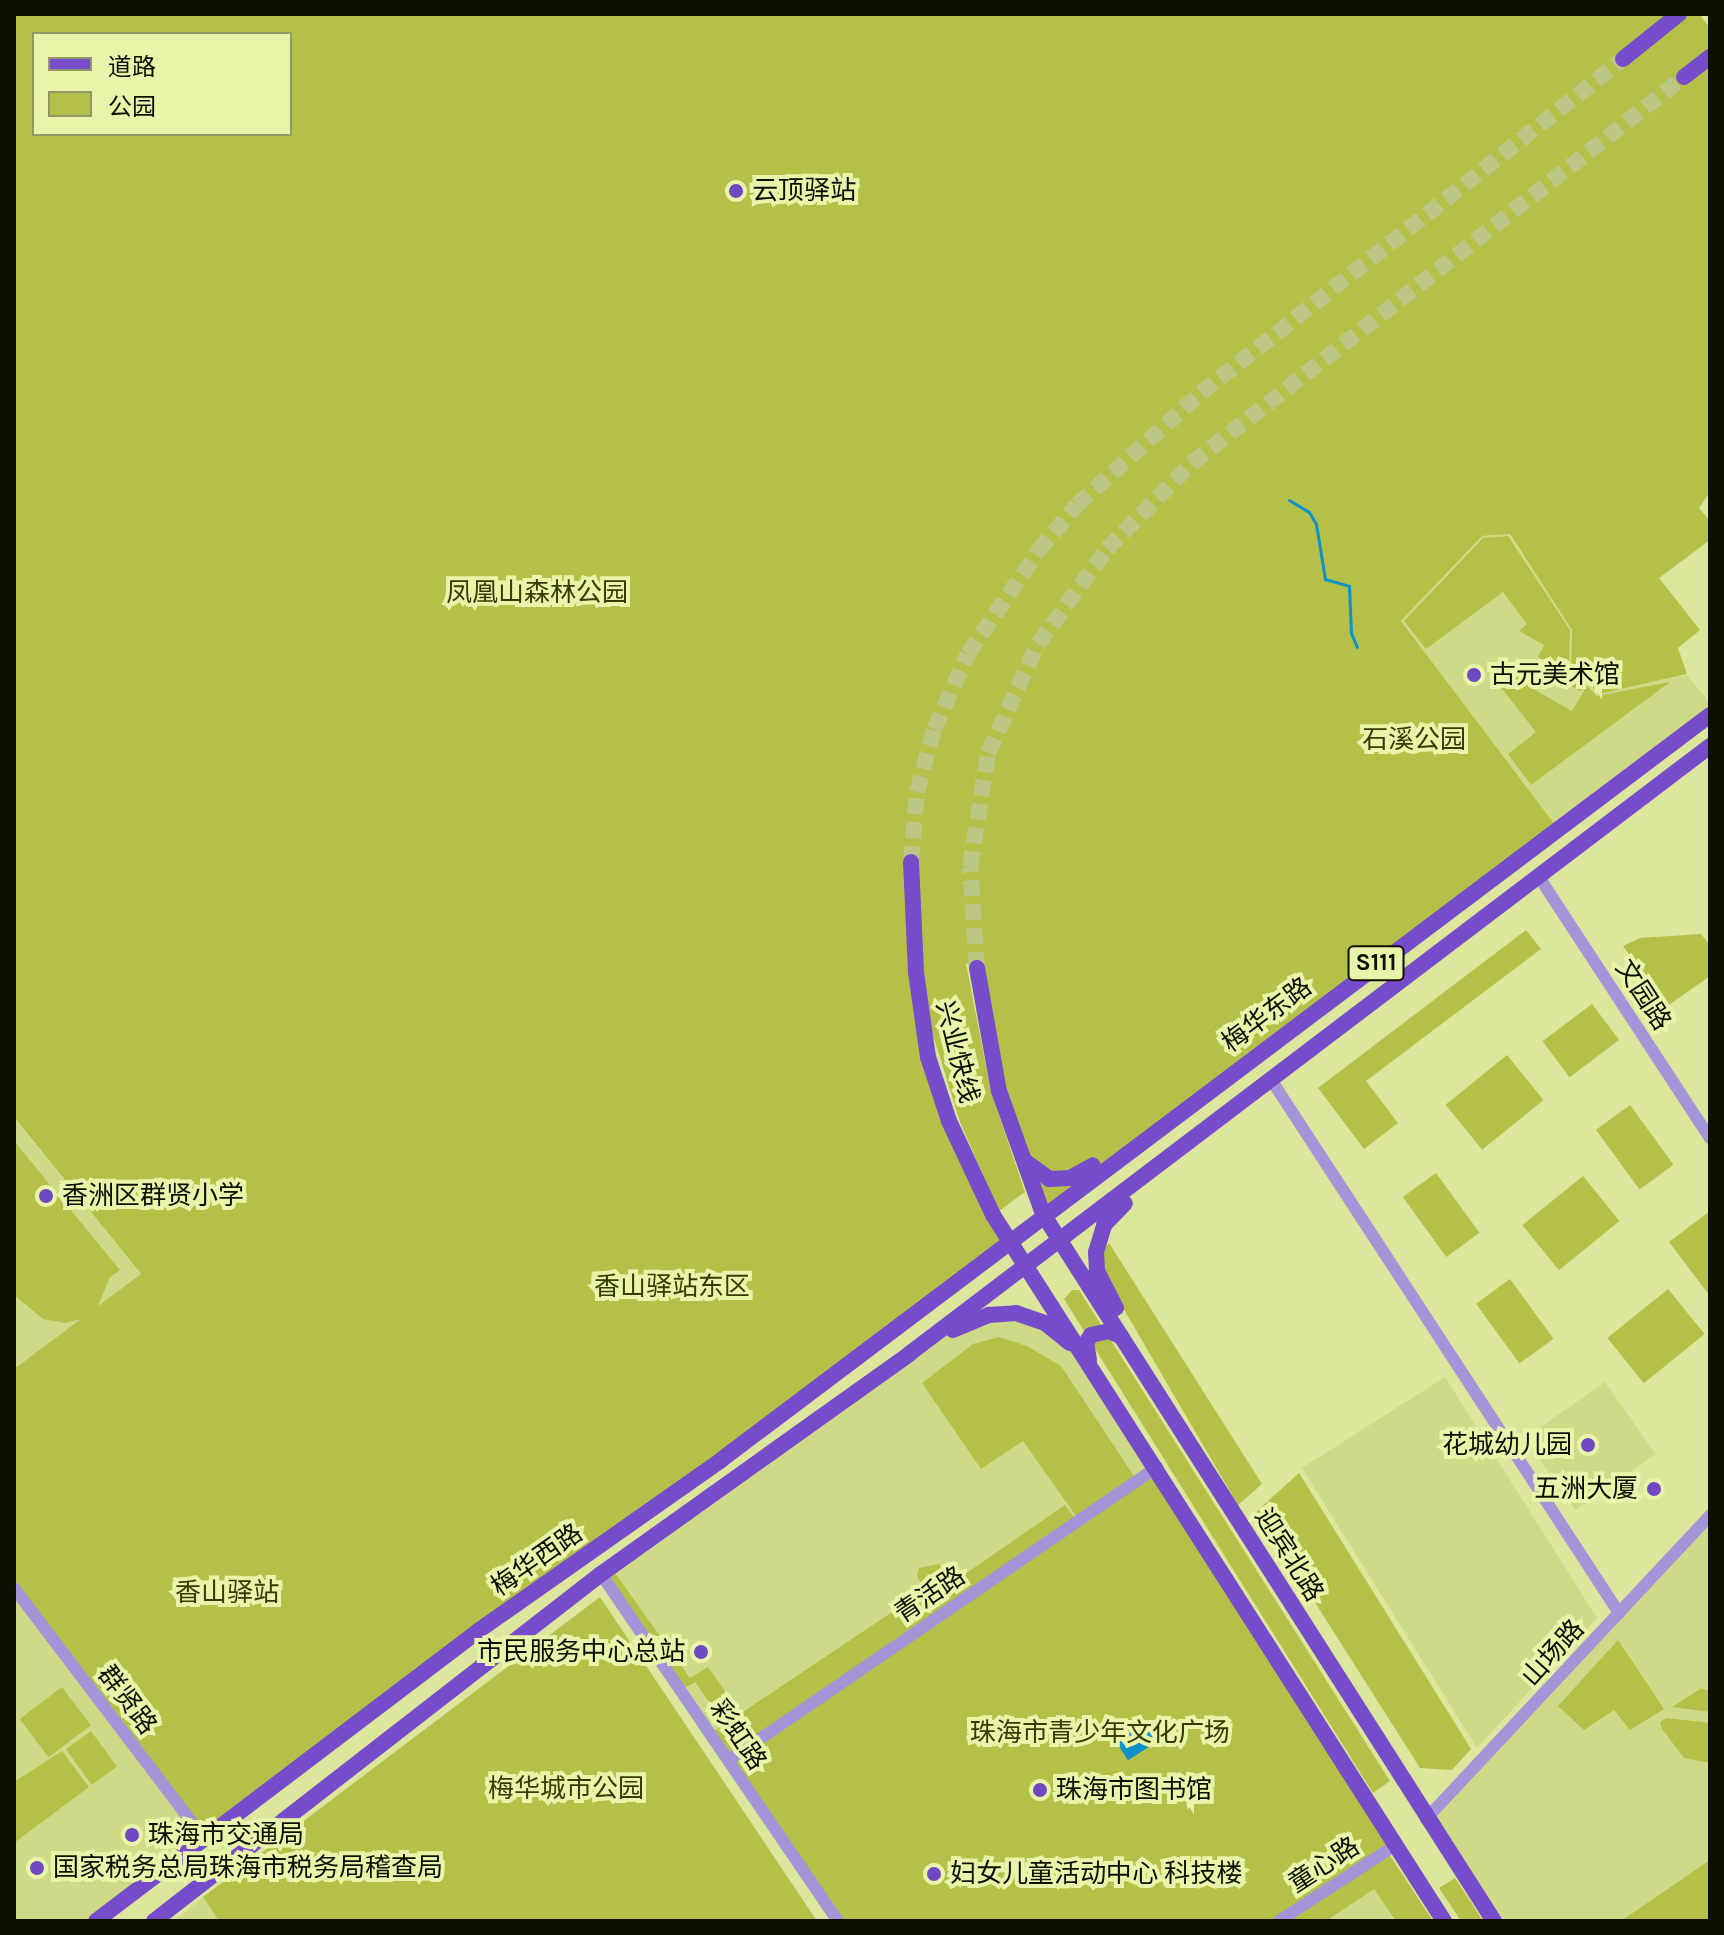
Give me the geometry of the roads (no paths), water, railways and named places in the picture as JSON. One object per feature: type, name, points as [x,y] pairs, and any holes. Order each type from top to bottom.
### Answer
[{"type":"main road","points":[[1623,59],[1679,14]]},
{"type":"main road","points":[[1684,77],[1710,57]]},
{"type":"main road","name":"梅华东路","points":[[1009,1241],[1710,715]]},
{"type":"main road","name":"梅华东路","points":[[1059,1240],[1710,746]]},
{"type":"main road","name":"兴业快线","points":[[911,862],[916,972],[928,1057],[965,1157],[1009,1241]]},
{"type":"main road","name":"兴业快线","points":[[977,968],[994,1070],[1020,1154],[1043,1214]]},
{"type":"main road","points":[[1020,1154],[1041,1177],[1070,1178],[1170,1108],[1210,1088]]},
{"type":"main road","points":[[1162,1394],[1102,1282],[1097,1244],[1111,1215],[1203,1142],[1234,1105]]},
{"type":"main road","name":"迎宾北路","points":[[1043,1214],[1162,1394],[1426,1819],[1494,1921]]},
{"type":"main road","name":"梅华西路","points":[[154,1921],[601,1574],[909,1354],[1059,1240]]},
{"type":"main road","points":[[1009,1241],[1157,1467],[1444,1921]]},
{"type":"main road","name":"梅华西路","points":[[96,1921],[478,1631],[721,1460],[1009,1241]]},
{"type":"main road","points":[[909,1354],[977,1319],[1016,1313],[1045,1323],[1087,1360]]},
{"type":"main road","points":[[1087,1360],[1086,1349],[1091,1335],[1110,1331],[1124,1338]]},
{"type":"street","name":"文园路","points":[[1539,877],[1710,1138]]},
{"type":"street","points":[[1270,1078],[1619,1613]]},
{"type":"street","name":"青活路","points":[[729,1760],[1157,1467]]},
{"type":"street","name":"山场路","points":[[1426,1819],[1710,1515]]},
{"type":"street","name":"彩虹路","points":[[601,1574],[838,1921]]},
{"type":"street","name":"群贤路","points":[[16,1596],[204,1838]]},
{"type":"street","name":"童心路","points":[[1279,1921],[1394,1846]]},
{"type":"water","points":[[1146,1720],[1159,1740],[1128,1760],[1115,1740]]},
{"type":"waterway","points":[[1289,500],[1309,512],[1316,524],[1325,579],[1349,586],[1351,633],[1357,647]]},
{"type":"tunnel","points":[[911,862],[917,792],[934,729],[968,654],[1038,551],[1077,505],[1201,393],[1623,59]]},
{"type":"tunnel","points":[[977,968],[970,867],[988,753],[1038,644],[1107,549],[1192,463],[1684,77]]},
{"type":"place","name":"云顶驿站","points":[[736,191]]},
{"type":"place","name":"古元美术馆","points":[[1474,675]]},
{"type":"place","name":"香洲区群贤小学","points":[[46,1196]]},
{"type":"place","name":"花城幼儿园","points":[[1588,1445]]},
{"type":"place","name":"五洲大厦","points":[[1654,1489]]},
{"type":"place","name":"市民服务中心总站","points":[[701,1652]]},
{"type":"place","name":"珠海市图书馆","points":[[1040,1790]]},
{"type":"place","name":"珠海市交通局","points":[[132,1835]]},
{"type":"place","name":"国家税务总局珠海市税务局稽查局","points":[[37,1868]]},
{"type":"place","name":"妇女儿童活动中心 科技楼","points":[[934,1874]]},
{"type":"park label","name":"凤凰山森林公园","points":[[537,593]]},
{"type":"park label","name":"石溪公园","points":[[1414,740]]},
{"type":"park label","name":"香山驿站东区","points":[[672,1287]]},
{"type":"park label","name":"香山驿站","points":[[227,1593]]},
{"type":"park label","name":"珠海市青少年文化广场","points":[[1100,1733]]},
{"type":"park label","name":"梅华城市公园","points":[[566,1789]]}]
